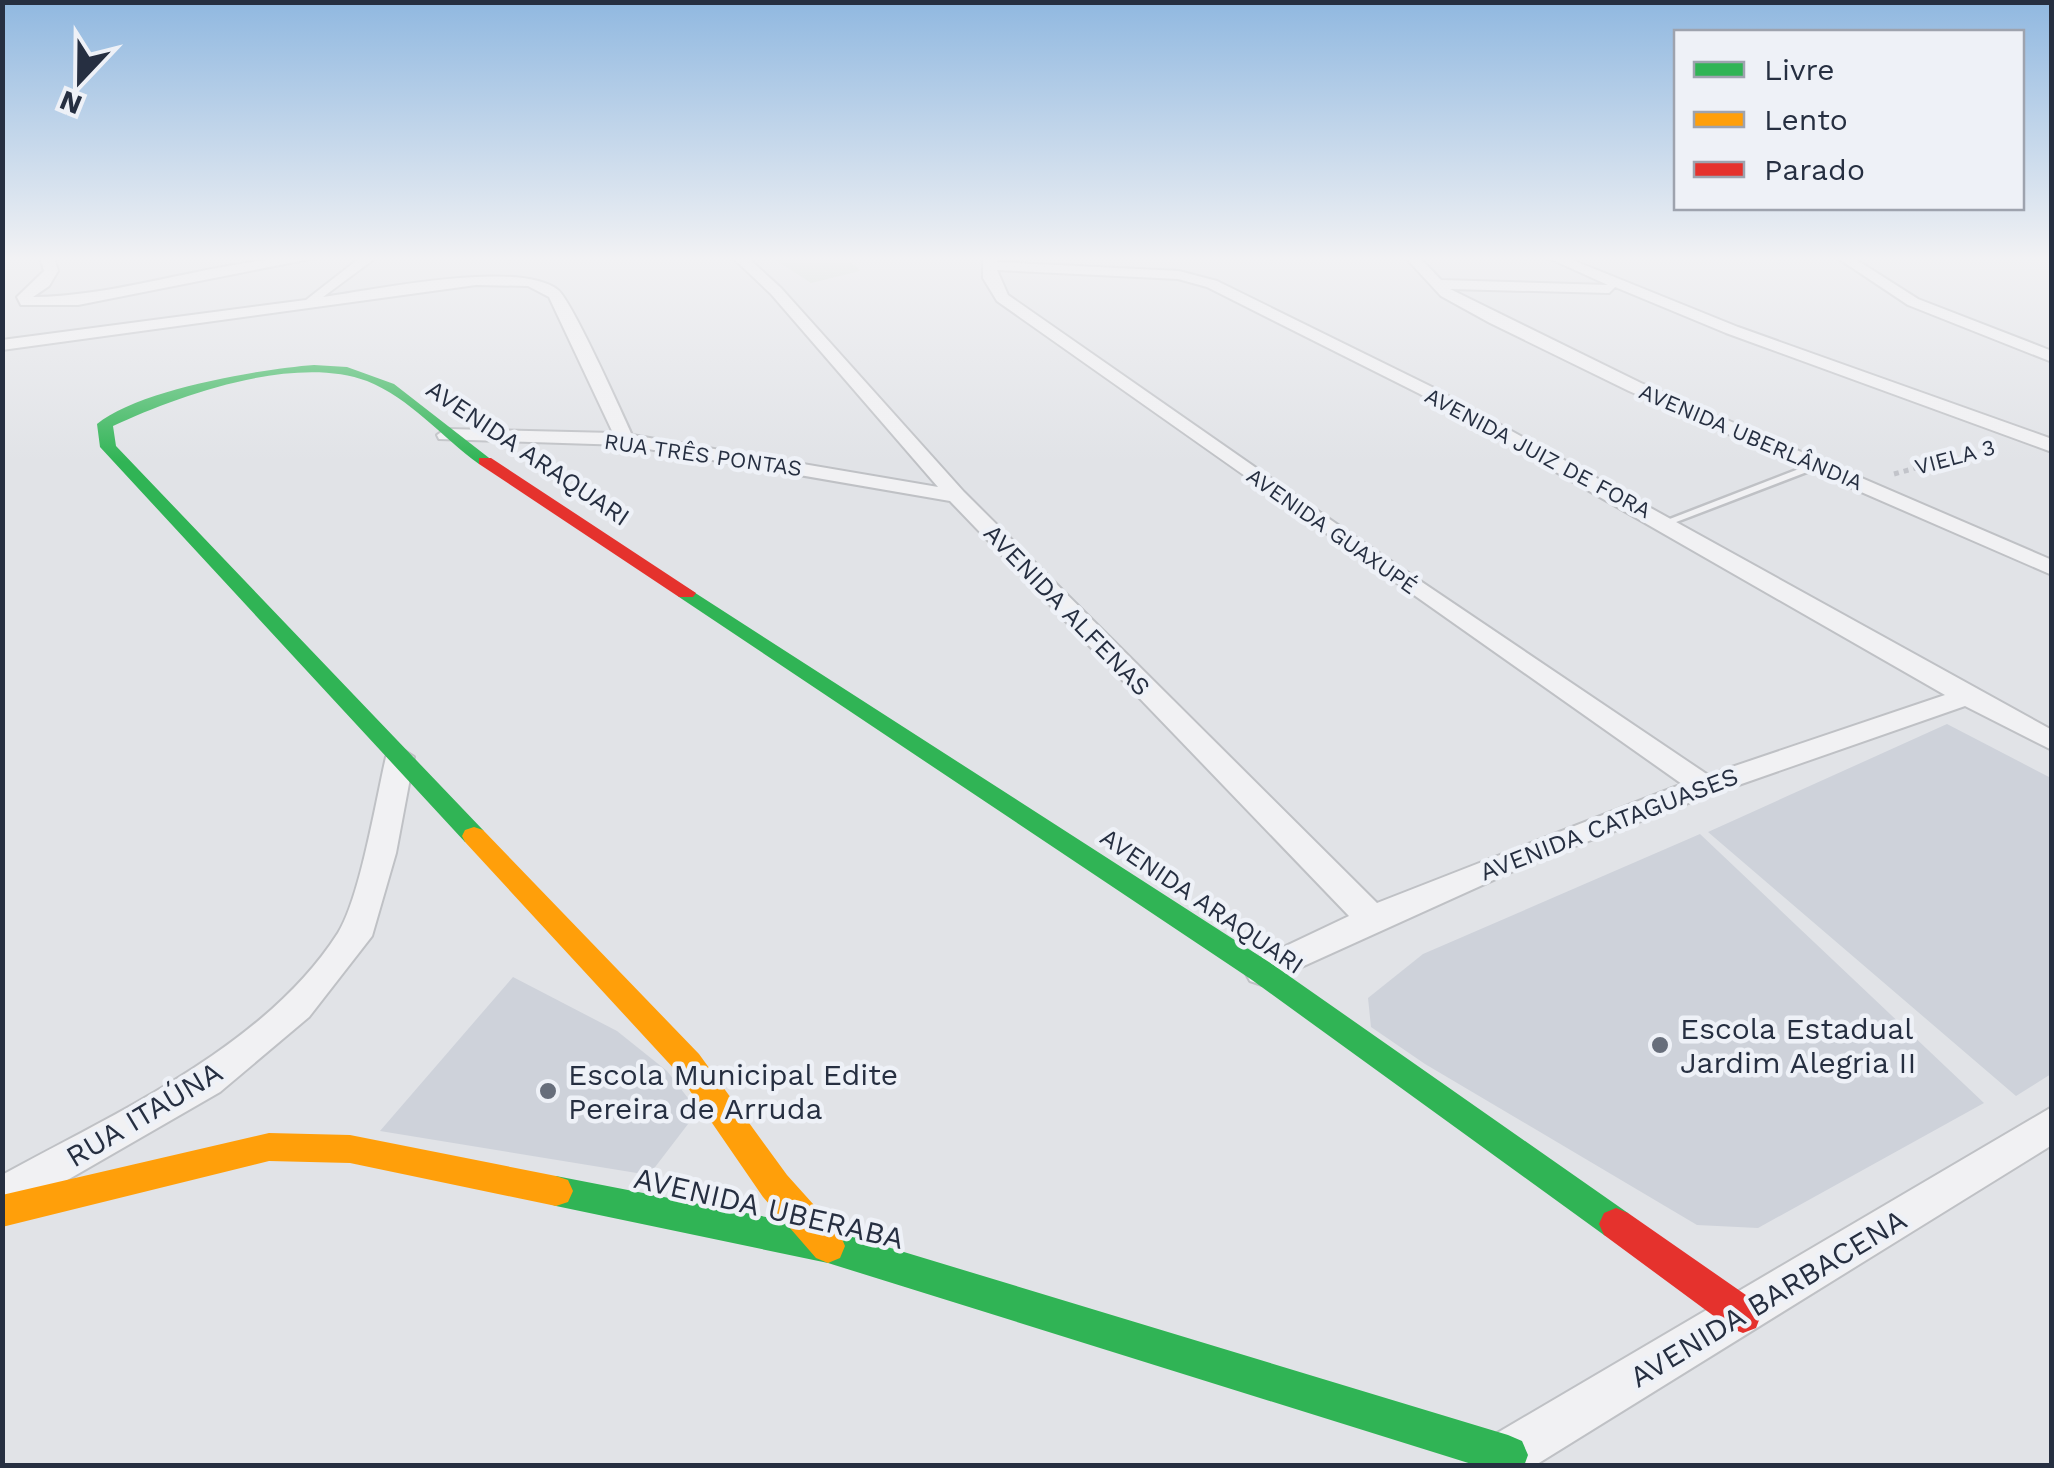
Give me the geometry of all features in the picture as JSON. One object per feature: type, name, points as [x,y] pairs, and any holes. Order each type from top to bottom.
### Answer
[{"type":"street","points":[[2,345],[140,326]]},
{"type":"street","points":[[570,326],[626,439]]},
{"type":"street","name":"AVENIDA ALFENAS","points":[[806,326],[957,496],[1370,918]]},
{"type":"street","name":"AVENIDA GUAXUPÉ","points":[[1041,326],[1353,546],[1703,785]]},
{"type":"street","name":"AVENIDA JUIZ DE FORA","points":[[1298,326],[1667,522],[1965,697],[2052,742]]},
{"type":"street","name":"AVENIDA UBERLÂNDIA","points":[[1508,326],[1635,387],[2052,568]]},
{"type":"street","points":[[1727,326],[2052,446]]},
{"type":"street","points":[[1972,326],[2052,357]]},
{"type":"street","name":"AVENIDA ARAQUARI","points":[[828,1246],[775,1186],[688,1063],[108,447],[103,438],[104,424],[154,401],[273,376],[335,369],[376,380],[446,435],[1262,972],[1743,1315]]},
{"type":"street","name":"RUA TRÊS PONTAS","points":[[446,435],[626,439],[957,496]]},
{"type":"street","name":"AVENIDA CATAGUASES","points":[[1262,972],[1370,918],[1703,785],[1965,697]]},
{"type":"street","name":"RUA ITAÚNA","points":[[2,1196],[208,1081],[296,1007],[355,936],[380,853],[400,757]]},
{"type":"street","name":"AVENIDA BARBACENA","points":[[1494,1460],[1743,1315],[2052,1124]]},
{"type":"street","name":"AVENIDA UBERABA","points":[[2,1212],[269,1147],[350,1149],[828,1246],[1494,1460]]},
{"type":"lane","points":[[1667,522],[1818,466]]},
{"type":"path","name":"VIELA 3","points":[[1859,484],[2029,437]]},
{"type":"shaded area","points":[[1947,724],[2051,778],[2051,1074],[2016,1096],[1708,832]]},
{"type":"shaded area","name":"Escola Estadual Jardim Alegria II","points":[[1700,834],[1984,1103],[1758,1228],[1697,1225],[1425,1064],[1371,1027],[1368,998],[1423,954]]},
{"type":"shaded area","name":"Escola Municipal Edite Pereira de Arruda","points":[[513,977],[617,1031],[667,1071],[698,1111],[649,1175],[380,1131]]},
{"type":"traffic: fast","points":[[474,836],[108,447],[105,424],[163,400],[238,379],[314,369],[347,371],[389,387],[485,461]]},
{"type":"traffic: fast","points":[[686,593],[1262,972],[1616,1224]]},
{"type":"traffic: fast","points":[[556,1191],[828,1246],[1508,1455]]},
{"type":"traffic: slow","points":[[474,836],[688,1063],[775,1186],[828,1246]]},
{"type":"traffic: slow","points":[[2,1211],[269,1147],[350,1149],[556,1191]]},
{"type":"traffic: jam","points":[[485,461],[686,593]]},
{"type":"traffic: jam","points":[[1616,1224],[1743,1315]]},
{"type":"place","name":"Escola Estadual Jardim Alegria II","points":[[1660,1045]]},
{"type":"place","name":"Escola Municipal Edite Pereira de Arruda","points":[[548,1091]]}]
